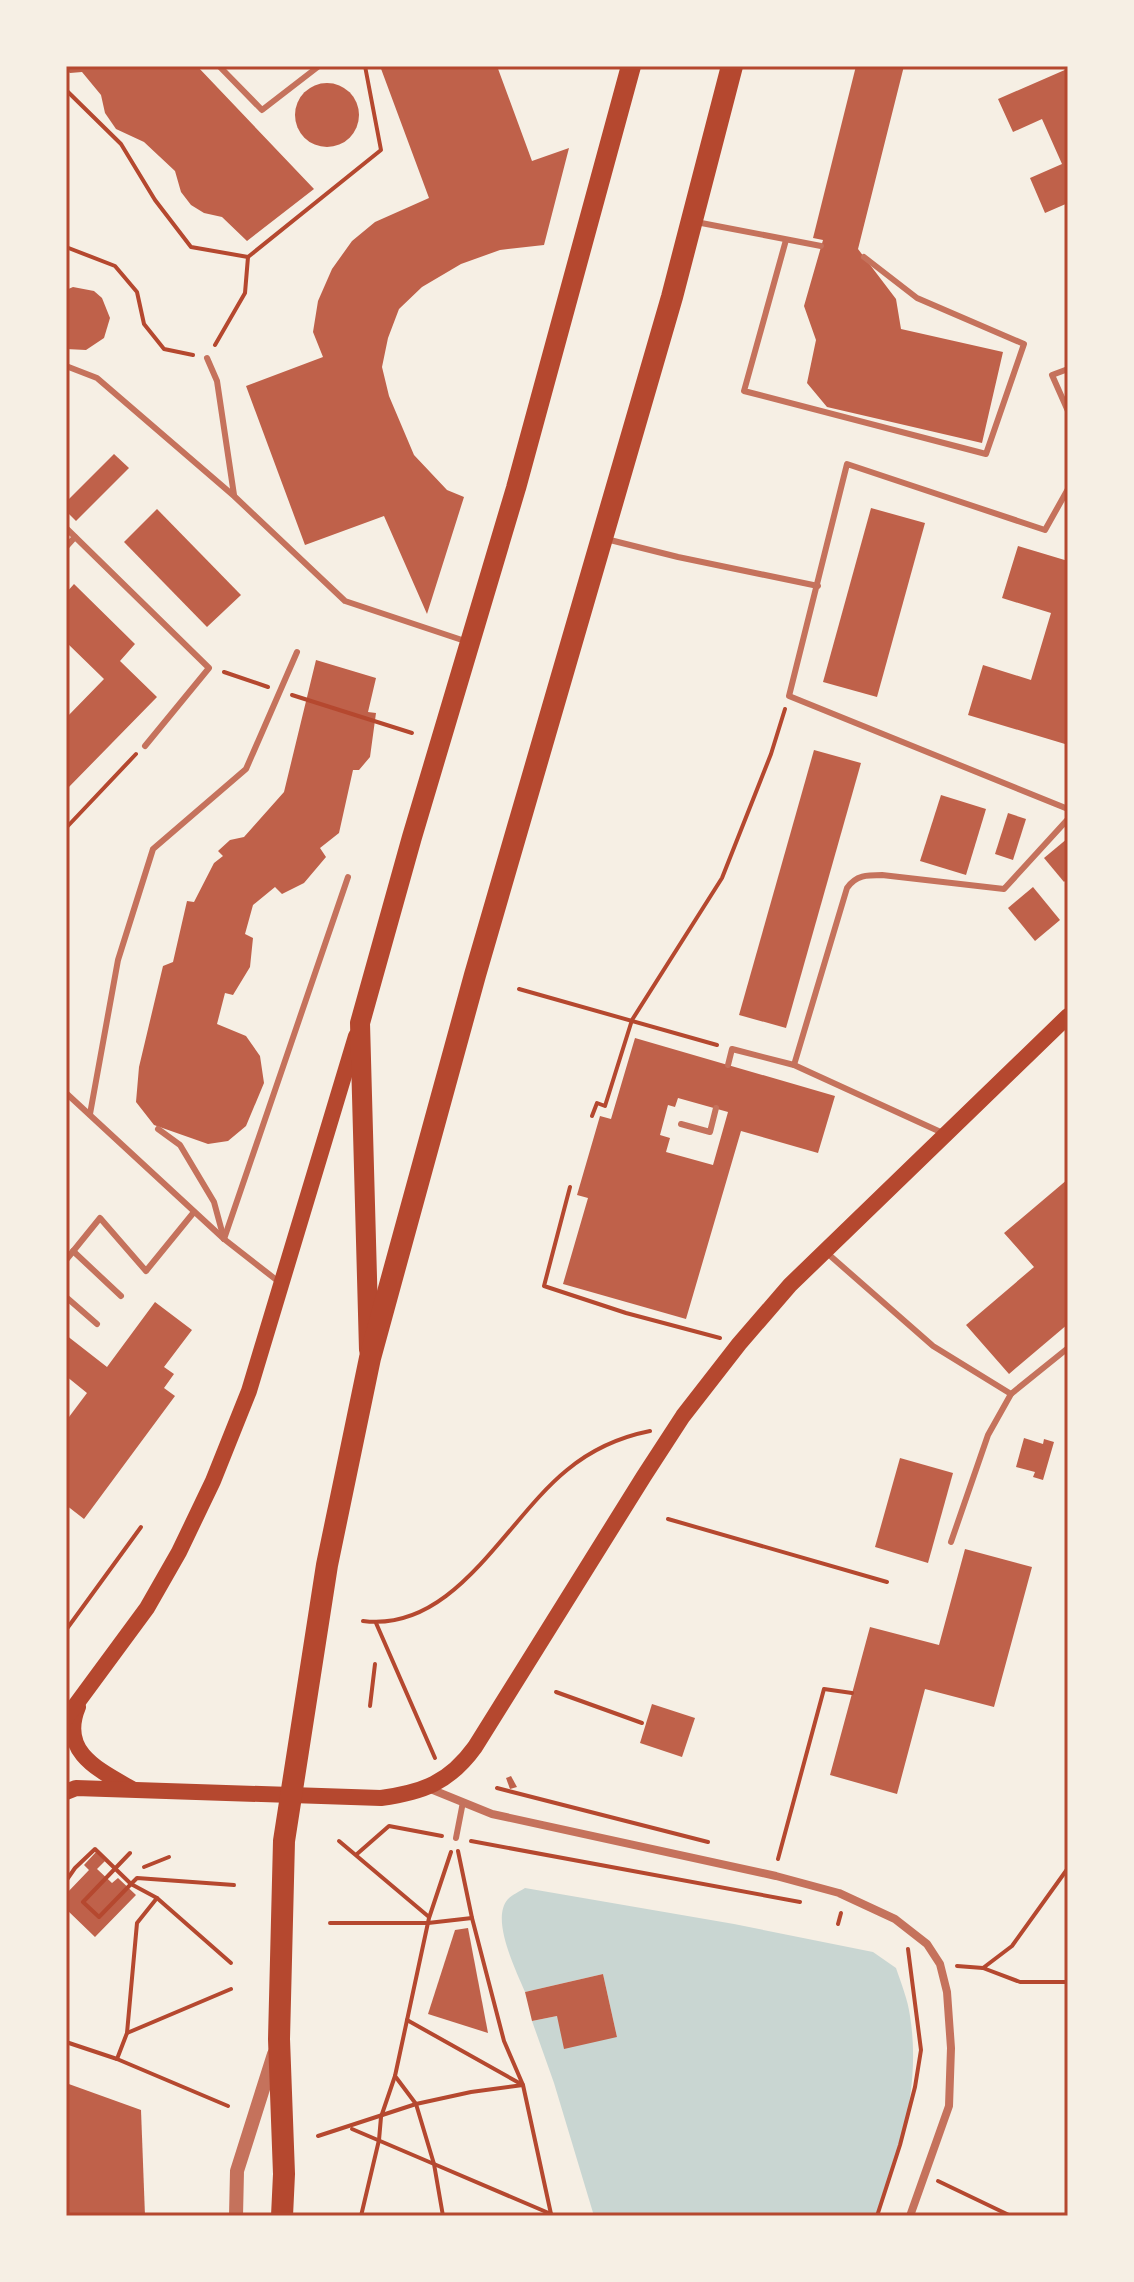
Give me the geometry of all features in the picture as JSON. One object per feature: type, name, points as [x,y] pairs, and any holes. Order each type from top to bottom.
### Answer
[{"type":"highway","points":[[282,2216],[284,2174],[279,2039],[284,1841],[327,1565],[370,1358],[475,975],[692,221],[732,66]]},
{"type":"main road","points":[[66,1718],[147,1608],[179,1552],[213,1481],[249,1391],[516,488],[631,66]]},
{"type":"main road","points":[[66,1792],[76,1788],[381,1798],[427,1788],[460,1767],[683,1416],[739,1344],[824,1251],[1068,1016]]},
{"type":"main road","points":[[360,1023],[370,1358]]},
{"type":"main road","points":[[83,1695],[73,1720],[76,1744],[86,1759],[100,1771],[134,1790]]},
{"type":"street","points":[[427,1788],[492,1814],[839,1893],[895,1919],[927,1944],[940,1964],[947,1992],[951,2048],[949,2106],[910,2216]]},
{"type":"street","points":[[236,2216],[237,2171],[279,2039]]},
{"type":"lane","points":[[219,66],[262,110],[319,66]]},
{"type":"lane","points":[[692,221],[821,246]]},
{"type":"lane","points":[[786,240],[744,391],[986,454],[1024,344],[917,298],[864,257]]},
{"type":"lane","points":[[207,358],[217,381],[234,496]]},
{"type":"lane","points":[[66,366],[97,378],[234,496],[345,601],[468,642]]},
{"type":"lane","points":[[1068,369],[1052,375],[1068,411]]},
{"type":"lane","points":[[1068,489],[1045,530],[847,464],[789,696],[1068,809]]},
{"type":"lane","points":[[66,528],[209,668],[145,746]]},
{"type":"lane","points":[[66,547],[75,537]]},
{"type":"lane","points":[[601,537],[678,557],[818,586]]},
{"type":"lane","points":[[90,1114],[118,960],[153,849],[246,769],[297,652]]},
{"type":"lane","points":[[794,1065],[852,880],[866,875],[882,875],[1004,889],[1068,819]]},
{"type":"lane","points":[[224,1239],[348,877]]},
{"type":"lane","points":[[728,1065],[732,1049],[794,1065],[945,1134]]},
{"type":"lane","points":[[66,1093],[224,1239],[282,1284]]},
{"type":"lane","points":[[681,1124],[710,1132],[716,1108]]},
{"type":"lane","points":[[158,1129],[180,1145],[214,1202],[224,1239]]},
{"type":"lane","points":[[66,1260],[100,1218],[146,1271],[194,1212]]},
{"type":"lane","points":[[73,1251],[121,1296]]},
{"type":"lane","points":[[824,1251],[933,1346],[1011,1394]]},
{"type":"lane","points":[[66,1297],[97,1324]]},
{"type":"lane","points":[[951,1542],[988,1435],[1011,1394],[1068,1348]]},
{"type":"lane","points":[[456,1838],[463,1802]]},
{"type":"path","points":[[66,247],[115,266],[137,292],[144,324],[164,349],[207,358],[245,293],[248,257],[381,150],[365,66]]},
{"type":"path","points":[[66,90],[121,144],[155,200],[191,247],[248,257]]},
{"type":"path","points":[[209,668],[412,733]]},
{"type":"path","points":[[592,1116],[597,1103],[605,1106],[632,1020],[722,878],[771,754],[789,696]]},
{"type":"path","points":[[66,828],[145,746]]},
{"type":"path","points":[[519,989],[732,1049]]},
{"type":"path","points":[[570,1187],[544,1286],[626,1313],[739,1344]]},
{"type":"path","points":[[363,1621],[386,1624],[423,1612],[452,1592],[568,1469],[612,1443],[658,1429]]},
{"type":"path","points":[[668,1519],[887,1582]]},
{"type":"path","points":[[66,1630],[141,1527]]},
{"type":"path","points":[[376,1623],[435,1758]]},
{"type":"path","points":[[370,1706],[375,1664]]},
{"type":"path","points":[[778,1860],[824,1689],[852,1693]]},
{"type":"path","points":[[556,1692],[642,1723]]},
{"type":"path","points":[[497,1788],[719,1845]]},
{"type":"path","points":[[357,1854],[389,1826],[800,1902]]},
{"type":"path","points":[[456,1838],[472,1918],[504,2041],[523,2085],[552,2215]]},
{"type":"path","points":[[361,2216],[428,1920],[456,1838]]},
{"type":"path","points":[[339,1841],[428,1920]]},
{"type":"path","points":[[66,1881],[95,1849],[131,1884],[157,1898],[231,1963]]},
{"type":"path","points":[[130,1853],[83,1902],[99,1917],[137,1878],[234,1885]]},
{"type":"path","points":[[144,1867],[169,1857]]},
{"type":"path","points":[[983,1968],[1012,1946],[1068,1868]]},
{"type":"path","points":[[117,2059],[127,2033],[137,1923],[157,1898]]},
{"type":"path","points":[[828,1909],[849,1917]]},
{"type":"path","points":[[838,1924],[841,1913]]},
{"type":"path","points":[[330,1923],[472,1918]]},
{"type":"path","points":[[877,2216],[900,2145],[921,2050],[914,1981],[905,1935]]},
{"type":"path","points":[[940,1964],[983,1968],[1020,1982],[1068,1982]]},
{"type":"path","points":[[127,2033],[231,1989]]},
{"type":"path","points":[[407,2020],[523,2085]]},
{"type":"path","points":[[66,2042],[117,2059],[228,2106]]},
{"type":"path","points":[[395,2076],[416,2104],[434,2164],[443,2216]]},
{"type":"path","points":[[318,2136],[416,2104],[523,2085]]},
{"type":"path","points":[[350,2128],[552,2215]]},
{"type":"path","points":[[925,2175],[1011,2216]]},
{"type":"shaded area","points":[[525,1888],[873,1952],[896,1968],[909,2010],[913,2067],[901,2143],[877,2216],[594,2216],[532,2021],[557,2016],[617,2037],[603,1974],[525,1992],[506,1945],[502,1919],[508,1899]]},
{"type":"building","points":[[66,66],[197,66],[314,189],[247,241],[222,217],[204,213],[191,205],[181,192],[175,171],[144,142],[116,129],[105,113],[101,95],[82,72],[70,73]]},
{"type":"building","points":[[380,66],[497,66],[532,161],[569,148],[544,245],[500,250],[461,264],[422,287],[399,309],[388,338],[382,367],[389,396],[414,455],[447,490],[464,497],[427,614],[384,516],[305,545],[246,386],[323,357],[313,332],[318,301],[332,269],[352,241],[375,222],[429,198]]},
{"type":"building","points":[[856,66],[904,66],[858,249],[896,299],[901,329],[1003,352],[982,443],[827,407],[807,383],[816,340],[804,306],[823,240],[813,238]]},
{"type":"building","points":[[1067,69],[1068,203],[1045,213],[1030,178],[1062,164],[1042,119],[1013,132],[998,99]]},
{"type":"building","points":[[327,83],[350,92],[359,115],[350,138],[327,147],[304,138],[295,115],[304,92]]},
{"type":"building","points":[[73,287],[94,291],[102,298],[110,318],[104,338],[86,350],[66,349],[66,290]]},
{"type":"building","points":[[114,454],[129,468],[76,521],[66,511],[66,502]]},
{"type":"building","points":[[871,508],[925,523],[877,697],[823,682]]},
{"type":"building","points":[[157,509],[241,595],[207,627],[124,542]]},
{"type":"building","points":[[1018,546],[1068,561],[1068,734],[1065,744],[968,715],[983,665],[1031,680],[1051,613],[1002,598]]},
{"type":"building","points":[[74,584],[135,644],[120,661],[157,697],[66,790],[66,718],[104,679],[66,642],[66,593]]},
{"type":"building","points":[[316,660],[376,678],[368,712],[376,713],[370,757],[359,770],[353,770],[339,833],[320,848],[326,857],[304,883],[282,894],[275,887],[253,905],[245,934],[253,938],[250,967],[233,995],[225,993],[217,1024],[246,1036],[260,1056],[264,1083],[246,1126],[228,1141],[208,1144],[154,1125],[136,1102],[139,1067],[163,966],[173,962],[187,901],[194,902],[214,863],[223,856],[218,851],[230,840],[244,837],[284,792]]},
{"type":"building","points":[[814,750],[861,763],[786,1028],[739,1015]]},
{"type":"building","points":[[941,795],[986,809],[966,875],[920,861]]},
{"type":"building","points":[[1008,813],[1026,819],[1013,860],[995,854]]},
{"type":"building","points":[[1068,838],[1068,878],[1064,882],[1044,858]]},
{"type":"building","points":[[1033,887],[1060,920],[1035,941],[1008,908]]},
{"type":"building","points":[[635,1038],[835,1096],[818,1153],[741,1131],[686,1319],[563,1284],[588,1198],[577,1195],[600,1116],[611,1119]],"holes":[[[678,1098],[728,1112],[713,1165],[666,1152],[670,1138],[660,1135],[668,1105],[675,1107]]]},
{"type":"building","points":[[1068,1179],[1068,1324],[1009,1374],[966,1325],[1034,1267],[1004,1233]]},
{"type":"building","points":[[155,1302],[192,1330],[164,1367],[174,1374],[164,1388],[175,1396],[84,1519],[66,1505],[66,1421],[87,1393],[66,1376],[66,1335],[107,1367]]},
{"type":"building","points":[[1024,1438],[1043,1444],[1044,1439],[1054,1442],[1043,1480],[1033,1477],[1035,1472],[1016,1467]]},
{"type":"building","points":[[900,1458],[953,1473],[928,1563],[875,1547]]},
{"type":"building","points":[[965,1549],[1032,1567],[994,1707],[925,1689],[897,1794],[830,1775],[870,1627],[939,1645]]},
{"type":"building","points":[[652,1704],[695,1718],[682,1757],[640,1743]]},
{"type":"building","points":[[511,1776],[517,1787],[510,1789],[506,1778]]},
{"type":"building","points":[[96,1852],[105,1861],[97,1869],[112,1883],[118,1878],[136,1895],[95,1937],[66,1909],[66,1894],[89,1870],[84,1865]]},
{"type":"building","points":[[468,1928],[488,2033],[428,2014],[455,1930]]},
{"type":"building","points":[[603,1974],[617,2037],[564,2049],[557,2016],[532,2021],[525,1992]]},
{"type":"building","points":[[66,2083],[141,2110],[145,2216],[66,2216]]}]
